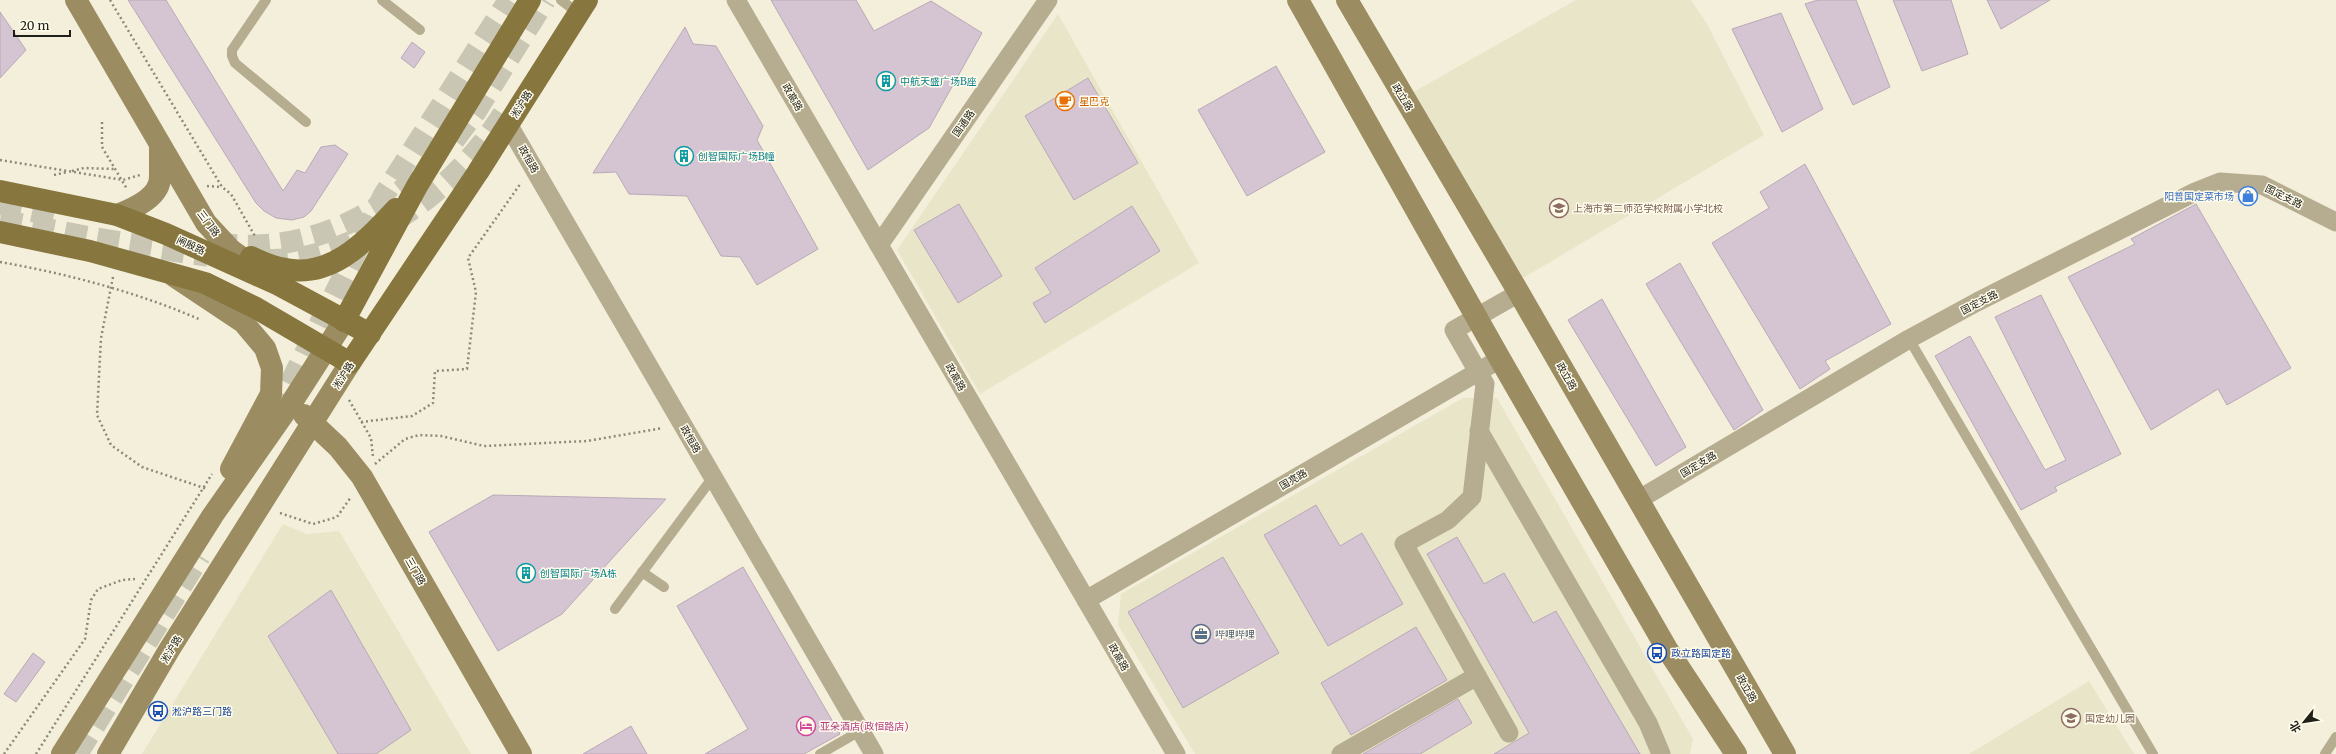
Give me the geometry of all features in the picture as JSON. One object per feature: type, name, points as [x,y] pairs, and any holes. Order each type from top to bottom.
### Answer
[{"type":"main road","name":"三门路","points":[[76,0],[160,148],[206,223],[231,250],[279,285]]},
{"type":"main road","points":[[62,754],[213,515],[290,405],[344,321],[418,186],[530,0]]},
{"type":"main road","points":[[1298,0],[1476,318],[1667,649],[1736,754]]},
{"type":"main road","name":"政立路","points":[[1346,0],[1519,293],[1785,754]]},
{"type":"main road","name":"淞沪路","points":[[108,754],[170,650],[314,423],[350,363],[508,124],[582,7]]},
{"type":"main road","points":[[117,215],[142,203],[157,189],[160,176],[160,148]]},
{"type":"main road","points":[[166,234],[202,239],[280,268],[311,271],[342,259],[364,243],[418,186]]},
{"type":"main road","name":"闸殷路","points":[[0,191],[117,215],[166,234],[279,285],[370,334]]},
{"type":"main road","points":[[0,232],[90,251],[205,283],[256,308],[350,363]]},
{"type":"main road","points":[[168,272],[243,322],[265,348],[272,368],[272,394],[228,474],[213,515]]},
{"type":"main road","name":"三门路","points":[[290,405],[314,423],[338,448],[362,477],[521,754]]},
{"type":"street","name":"政高路","points":[[736,0],[1176,754]]},
{"type":"street","name":"国通路","points":[[879,245],[1049,1]]},
{"type":"street","name":"政恒路","points":[[508,124],[874,754]]},
{"type":"street","name":"国定支路","points":[[1638,500],[1909,339],[1977,302],[2195,192],[2220,182],[2262,185],[2336,222]]},
{"type":"street","points":[[1509,733],[1404,544],[1448,520],[1472,497],[1485,384],[1454,330],[1519,293]]},
{"type":"street","name":"国亮路","points":[[1086,600],[1500,359]]},
{"type":"street","points":[[1479,431],[1648,724],[1661,754]]},
{"type":"street","points":[[1341,754],[1477,676]]},
{"type":"lane","points":[[266,0],[232,50],[232,56],[235,63],[306,122]]},
{"type":"lane","points":[[382,0],[420,30]]},
{"type":"lane","points":[[561,0],[582,7]]},
{"type":"lane","points":[[1909,339],[2153,754]]},
{"type":"lane","points":[[615,609],[713,477]]},
{"type":"lane","points":[[642,572],[664,587]]},
{"type":"lane","points":[[820,754],[860,731]]},
{"type":"lane","points":[[2325,754],[2336,737]]},
{"type":"path","points":[[110,0],[222,187],[230,194],[258,243]]},
{"type":"path","points":[[102,122],[102,147],[129,193]]},
{"type":"path","points":[[0,160],[123,180],[139,176],[160,148]]},
{"type":"path","points":[[361,422],[412,416],[434,403],[434,371],[467,368],[476,292],[468,258],[533,166]]},
{"type":"path","points":[[54,175],[84,168],[115,169]]},
{"type":"path","points":[[200,185],[222,187]]},
{"type":"path","points":[[0,262],[49,271],[96,283],[206,323]]},
{"type":"path","points":[[114,270],[101,338],[97,415],[111,445],[142,467],[209,489]]},
{"type":"path","points":[[346,394],[371,438],[374,465],[406,439],[419,435],[441,436],[484,446],[588,441],[683,425]]},
{"type":"path","points":[[36,754],[215,469]]},
{"type":"path","points":[[276,512],[313,524],[338,517],[356,491]]},
{"type":"path","points":[[4,754],[85,639],[91,600],[98,589],[122,580],[135,579]]},
{"type":"shaded area","name":"上海市第二师范学校附属小学北校","points":[[1576,0],[1691,0],[1707,24],[1764,135],[1518,281],[1410,94]]},
{"type":"shaded area","points":[[1058,14],[1199,263],[980,394],[897,250]]},
{"type":"shaded area","points":[[1463,398],[1497,398],[1693,739],[1690,754],[1195,754],[1118,625],[1121,594]]},
{"type":"shaded area","points":[[283,524],[307,534],[339,531],[471,754],[142,754]]},
{"type":"shaded area","name":"国定幼儿园","points":[[2089,681],[2134,754],[1969,754]]},
{"type":"building","points":[[128,0],[166,0],[283,191],[297,170],[305,173],[321,147],[335,145],[348,154],[311,211],[304,217],[292,220],[276,218],[264,211],[256,203]]},
{"type":"building","name":"中航天盛广场B座","points":[[771,0],[856,0],[874,31],[931,1],[982,33],[929,128],[868,170]]},
{"type":"building","points":[[1818,0],[1856,0],[1890,87],[1853,105],[1805,4]]},
{"type":"building","points":[[1893,0],[1951,0],[1968,54],[1922,71]]},
{"type":"building","points":[[1987,0],[2050,0],[2001,29]]},
{"type":"building","points":[[0,12],[26,50],[0,78]]},
{"type":"building","points":[[1781,13],[1823,109],[1782,132],[1732,29]]},
{"type":"building","name":"创智国际广场B幢","points":[[685,27],[693,44],[716,46],[763,126],[757,140],[818,249],[757,285],[740,257],[721,256],[687,196],[629,194],[616,172],[593,173]]},
{"type":"building","points":[[412,42],[425,52],[414,68],[401,58]]},
{"type":"building","points":[[1276,66],[1325,152],[1247,196],[1198,110]]},
{"type":"building","points":[[1088,78],[1138,163],[1074,200],[1025,116]]},
{"type":"building","points":[[1805,164],[1891,324],[1825,361],[1830,369],[1800,389],[1712,243],[1769,208],[1760,192]]},
{"type":"building","points":[[959,204],[1002,276],[958,303],[914,230]]},
{"type":"building","points":[[2196,204],[2291,368],[2227,405],[2218,389],[2151,430],[2068,277],[2135,244],[2131,239]]},
{"type":"building","points":[[1132,206],[1160,251],[1045,323],[1033,303],[1051,293],[1035,268]]},
{"type":"building","points":[[1680,263],[1763,410],[1734,430],[1646,284]]},
{"type":"building","points":[[2041,295],[2121,454],[2055,487],[2057,491],[2021,510],[1935,356],[1970,336],[2045,470],[2066,460],[1995,317]]},
{"type":"building","points":[[1602,299],[1686,447],[1656,466],[1568,320]]},
{"type":"building","name":"创智国际广场A栋","points":[[493,495],[666,499],[562,614],[498,651],[429,532]]},
{"type":"building","points":[[1316,505],[1340,546],[1362,533],[1403,604],[1328,646],[1264,535]]},
{"type":"building","points":[[1457,537],[1484,584],[1504,573],[1533,623],[1556,611],[1640,754],[1494,754],[1529,733],[1427,554]]},
{"type":"building","points":[[1223,557],[1279,653],[1183,708],[1128,612]]},
{"type":"building","points":[[743,567],[840,734],[804,754],[705,754],[748,729],[677,606]]},
{"type":"building","points":[[331,590],[411,730],[376,754],[338,754],[268,636]]},
{"type":"building","points":[[1416,627],[1447,680],[1351,735],[1321,683]]},
{"type":"building","points":[[33,653],[45,662],[16,702],[4,694]]},
{"type":"building","points":[[1458,699],[1472,723],[1420,754],[1363,754]]},
{"type":"building","points":[[631,726],[647,754],[583,754]]},
{"type":"tunnel","points":[[275,414],[384,195],[509,0]]},
{"type":"tunnel","points":[[454,140],[476,111],[545,0]]},
{"type":"tunnel","points":[[394,221],[441,187],[481,145],[504,113]]},
{"type":"tunnel","points":[[215,243],[244,246],[272,244],[300,240],[326,232],[377,208],[422,173]]},
{"type":"tunnel","points":[[0,204],[64,218]]},
{"type":"tunnel","points":[[0,220],[93,238],[208,256]]},
{"type":"tunnel","points":[[266,260],[303,257],[327,251],[362,237]]},
{"type":"tunnel","points":[[77,754],[200,556]]},
{"type":"place","name":"中航天盛广场B座","points":[[886,81]]},
{"type":"place","name":"星巴克","points":[[1065,101]]},
{"type":"place","name":"创智国际广场B幢","points":[[684,156]]},
{"type":"place","name":"阳普国定菜市场","points":[[2248,196]]},
{"type":"place","name":"上海市第二师范学校附属小学北校","points":[[1559,208]]},
{"type":"place","name":"创智国际广场A栋","points":[[526,573]]},
{"type":"place","name":"哔哩哔哩","points":[[1201,634]]},
{"type":"place","name":"政立路国定路","points":[[1657,653]]},
{"type":"place","name":"淞沪路三门路","points":[[158,711]]},
{"type":"place","name":"国定幼儿园","points":[[2071,718]]},
{"type":"place","name":"亚朵酒店(政恒路店)","points":[[806,726]]}]
